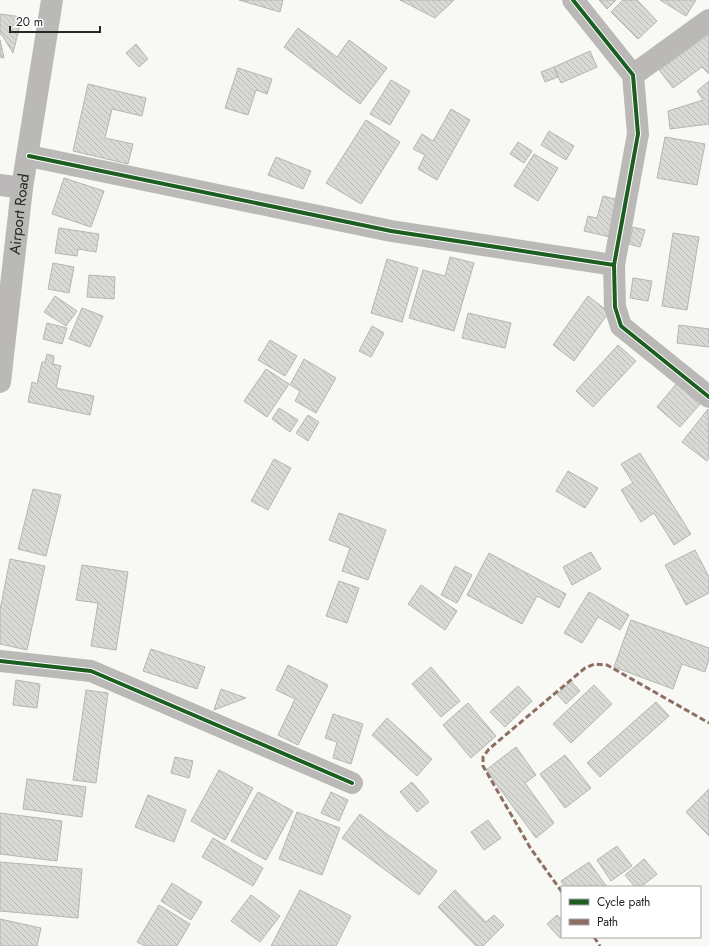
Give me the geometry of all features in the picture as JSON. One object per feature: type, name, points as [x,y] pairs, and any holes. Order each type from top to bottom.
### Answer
[{"type":"street","name":"Airport Road","points":[[0,382],[22,188],[29,156],[52,0]]},
{"type":"street","points":[[573,0],[633,75],[638,134],[614,265],[616,307],[621,326],[709,397]]},
{"type":"street","points":[[633,75],[709,20]]},
{"type":"street","points":[[29,156],[391,231],[614,265]]},
{"type":"street","points":[[0,185],[22,188]]},
{"type":"street","points":[[0,661],[91,671],[352,783]]},
{"type":"building","points":[[239,0],[283,0],[280,12]]},
{"type":"building","points":[[400,0],[454,0],[435,18]]},
{"type":"building","points":[[599,0],[616,0],[607,9]]},
{"type":"building","points":[[623,0],[637,0],[657,21],[638,39],[611,12]]},
{"type":"building","points":[[660,0],[696,0],[686,16]]},
{"type":"building","points":[[0,14],[22,17],[13,53],[0,34]]},
{"type":"building","points":[[298,28],[337,57],[349,40],[387,68],[360,104],[284,47]]},
{"type":"building","points":[[709,34],[709,74],[702,67],[673,88],[659,70]]},
{"type":"building","points":[[0,40],[4,58],[0,57]]},
{"type":"building","points":[[136,44],[148,59],[139,67],[126,53]]},
{"type":"building","points":[[590,51],[597,67],[561,83],[554,67]]},
{"type":"building","points":[[554,67],[558,77],[545,82],[541,72]]},
{"type":"building","points":[[238,68],[272,79],[267,94],[256,90],[248,115],[225,108]]},
{"type":"building","points":[[391,80],[410,91],[390,125],[370,114]]},
{"type":"building","points":[[709,81],[709,124],[670,129],[668,111],[703,100],[697,91]]},
{"type":"building","points":[[88,84],[146,98],[142,116],[112,109],[105,138],[133,144],[128,164],[73,151]]},
{"type":"building","points":[[451,109],[470,120],[437,180],[418,169],[425,155],[413,149],[422,134],[433,141]]},
{"type":"building","points":[[366,120],[400,142],[361,204],[326,183]]},
{"type":"building","points":[[549,131],[574,146],[566,160],[541,145]]},
{"type":"building","points":[[665,137],[705,144],[697,185],[657,178]]},
{"type":"building","points":[[518,142],[532,151],[524,163],[510,154]]},
{"type":"building","points":[[534,154],[558,168],[538,201],[514,186]]},
{"type":"building","points":[[276,157],[311,171],[303,189],[268,175]]},
{"type":"building","points":[[64,178],[104,191],[91,227],[52,214]]},
{"type":"building","points":[[603,196],[619,200],[610,237],[584,231],[588,216],[597,218]]},
{"type":"building","points":[[633,227],[645,230],[640,247],[629,244]]},
{"type":"building","points":[[59,228],[99,234],[96,252],[78,249],[77,256],[55,253]]},
{"type":"building","points":[[673,233],[699,237],[687,310],[662,306]]},
{"type":"building","points":[[450,257],[474,263],[454,331],[409,318],[423,270],[445,276]]},
{"type":"building","points":[[387,259],[418,268],[402,322],[371,313]]},
{"type":"building","points":[[53,263],[74,267],[69,293],[48,289]]},
{"type":"building","points":[[89,275],[115,277],[114,299],[87,297]]},
{"type":"building","points":[[633,278],[652,281],[648,301],[630,298]]},
{"type":"building","points":[[55,296],[77,311],[66,326],[44,312]]},
{"type":"building","points":[[588,296],[609,312],[574,361],[553,345]]},
{"type":"building","points":[[82,308],[103,316],[90,347],[69,339]]},
{"type":"building","points":[[468,313],[511,323],[505,348],[462,338]]},
{"type":"building","points":[[47,323],[67,328],[62,344],[43,339]]},
{"type":"building","points":[[679,325],[709,329],[709,347],[677,343]]},
{"type":"building","points":[[372,326],[384,333],[371,357],[359,351]]},
{"type":"building","points":[[270,340],[297,356],[285,376],[258,360]]},
{"type":"building","points":[[618,345],[636,361],[593,407],[576,391]]},
{"type":"building","points":[[47,354],[54,356],[53,364],[61,366],[56,388],[94,396],[90,415],[28,402],[32,382],[37,384],[42,362],[45,362]]},
{"type":"building","points":[[304,359],[336,378],[316,413],[295,401],[300,391],[290,385]]},
{"type":"building","points":[[266,369],[289,384],[267,417],[244,401]]},
{"type":"building","points":[[677,383],[701,403],[680,427],[657,407]]},
{"type":"building","points":[[279,408],[298,420],[290,432],[272,419]]},
{"type":"building","points":[[708,409],[709,458],[707,461],[682,442]]},
{"type":"building","points":[[308,415],[319,422],[308,441],[296,433]]},
{"type":"building","points":[[640,453],[691,534],[674,545],[654,513],[641,522],[621,490],[633,483],[621,464]]},
{"type":"building","points":[[274,459],[291,468],[268,510],[251,501]]},
{"type":"building","points":[[568,471],[598,488],[585,508],[556,491]]},
{"type":"building","points":[[33,489],[61,495],[46,556],[18,549]]},
{"type":"building","points":[[339,513],[386,530],[368,580],[342,571],[350,548],[329,540]]},
{"type":"building","points":[[695,550],[709,577],[709,593],[686,605],[665,565]]},
{"type":"building","points":[[591,552],[601,569],[572,585],[563,567]]},
{"type":"building","points":[[489,553],[566,594],[559,608],[537,596],[522,624],[467,595]]},
{"type":"building","points":[[10,559],[45,566],[27,650],[0,644],[0,610]]},
{"type":"building","points":[[82,565],[128,572],[116,650],[91,646],[98,603],[76,600]]},
{"type":"building","points":[[455,566],[472,575],[457,603],[441,595]]},
{"type":"building","points":[[339,581],[359,588],[347,623],[326,616]]},
{"type":"building","points":[[421,585],[457,611],[445,630],[408,604]]},
{"type":"building","points":[[589,592],[629,615],[620,630],[598,617],[582,643],[564,633]]},
{"type":"building","points":[[631,620],[709,648],[709,659],[705,672],[682,664],[673,689],[614,667]]},
{"type":"building","points":[[151,649],[205,667],[197,689],[143,671]]},
{"type":"building","points":[[288,665],[328,685],[298,745],[278,735],[295,699],[276,690]]},
{"type":"building","points":[[431,667],[460,701],[441,717],[412,684]]},
{"type":"building","points":[[16,680],[40,684],[37,708],[13,705]]},
{"type":"building","points":[[571,681],[580,691],[566,704],[557,694]]},
{"type":"building","points":[[594,685],[612,704],[571,743],[553,724]]},
{"type":"building","points":[[518,686],[532,701],[505,727],[490,712]]},
{"type":"building","points":[[221,689],[246,698],[214,710]]},
{"type":"building","points":[[86,690],[108,693],[96,783],[73,780]]},
{"type":"building","points":[[656,702],[669,716],[600,777],[587,763]]},
{"type":"building","points":[[468,703],[496,736],[471,758],[443,725]]},
{"type":"building","points":[[333,714],[363,724],[351,764],[333,758],[337,742],[325,738]]},
{"type":"building","points":[[387,718],[432,759],[417,776],[372,735]]},
{"type":"building","points":[[516,747],[536,775],[525,783],[554,823],[536,838],[486,770]]},
{"type":"building","points":[[565,755],[591,788],[565,808],[540,774]]},
{"type":"building","points":[[175,757],[193,761],[189,778],[171,773]]},
{"type":"building","points":[[219,770],[253,788],[225,840],[191,821]]},
{"type":"building","points":[[27,779],[86,787],[82,817],[23,809]]},
{"type":"building","points":[[412,782],[429,802],[417,812],[400,792]]},
{"type":"building","points":[[709,789],[709,836],[686,812]]},
{"type":"building","points":[[258,792],[293,811],[266,860],[231,841]]},
{"type":"building","points":[[331,792],[348,800],[339,821],[321,813]]},
{"type":"building","points":[[148,795],[186,810],[174,842],[135,827]]},
{"type":"building","points":[[297,812],[340,828],[322,875],[279,859]]},
{"type":"building","points":[[0,813],[62,821],[57,861],[0,854]]},
{"type":"building","points":[[360,814],[437,871],[419,895],[342,838]]},
{"type":"building","points":[[488,820],[501,838],[484,850],[471,832]]},
{"type":"building","points":[[213,838],[263,868],[253,886],[202,857]]},
{"type":"building","points":[[617,846],[632,866],[611,881],[597,860]]},
{"type":"building","points":[[644,859],[657,874],[642,886],[634,886],[625,875]]},
{"type":"building","points":[[0,862],[82,869],[78,918],[0,911]]},
{"type":"building","points":[[589,862],[606,886],[564,886],[561,881]]},
{"type":"building","points":[[172,883],[202,902],[191,920],[161,901]]},
{"type":"building","points":[[300,890],[351,916],[336,946],[271,946]]},
{"type":"building","points":[[455,890],[486,922],[494,915],[504,925],[483,946],[476,946],[438,907]]},
{"type":"building","points":[[251,895],[280,916],[260,942],[231,921]]},
{"type":"building","points":[[159,905],[190,924],[177,946],[145,946],[137,942]]},
{"type":"building","points":[[557,915],[561,919],[560,938],[547,924]]},
{"type":"building","points":[[0,919],[41,928],[37,946],[0,946]]},
{"type":"marked path","points":[[561,891],[531,849],[483,766],[483,757],[489,749],[585,668],[595,664],[607,665],[709,723]]},
{"type":"marked path","points":[[595,938],[600,946]]},
{"type":"cycle path","points":[[573,0],[633,75],[638,134],[614,265],[615,307],[621,326],[709,397]]},
{"type":"cycle path","points":[[29,156],[391,231],[614,265]]},
{"type":"cycle path","points":[[0,661],[91,671],[352,783]]}]
